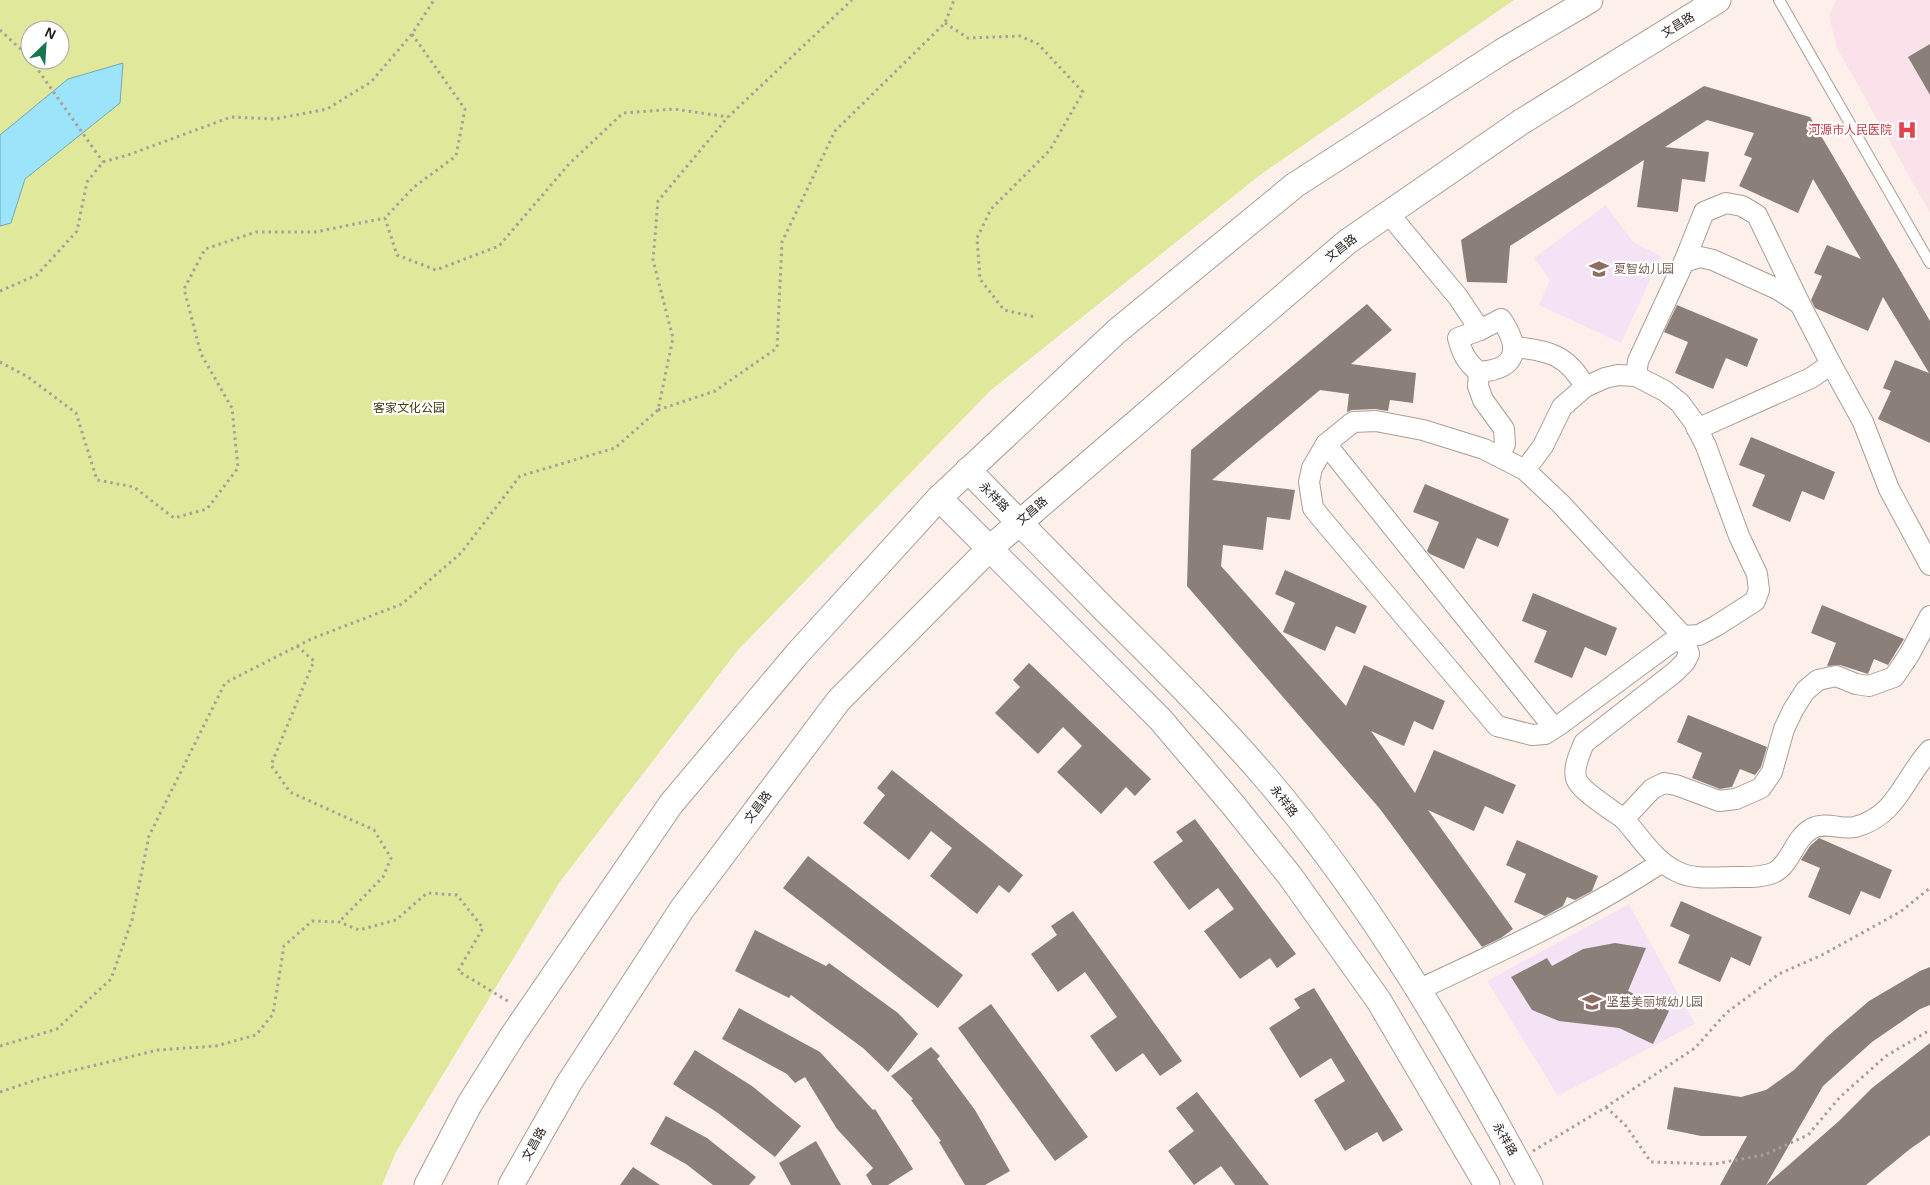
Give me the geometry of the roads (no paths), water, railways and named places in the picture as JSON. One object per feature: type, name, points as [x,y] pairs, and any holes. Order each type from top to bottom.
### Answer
[{"type":"street","points":[[427,1185],[469,1105],[528,1013],[671,804],[797,654],[939,498],[1117,331],[1295,185],[1503,51],[1590,0]]},
{"type":"street","name":"文昌路","points":[[511,1185],[569,1083],[693,894],[839,700],[989,549],[1347,242],[1521,122],[1718,0]]},
{"type":"street","points":[[1636,376],[1638,362],[1684,262],[1704,212],[1726,203],[1742,206],[1757,215],[1800,304],[1863,422],[1889,489],[1930,565]]},
{"type":"street","points":[[1389,214],[1458,296],[1480,330]]},
{"type":"street","points":[[1684,262],[1700,257],[1713,260],[1779,290],[1800,304]]},
{"type":"street","points":[[1501,319],[1509,330],[1514,347],[1512,356],[1503,368],[1479,372],[1470,365],[1462,353],[1458,338],[1480,330],[1501,319]]},
{"type":"street","points":[[1514,347],[1537,349],[1553,354],[1568,363],[1585,387]]},
{"type":"street","points":[[1697,429],[1811,378],[1831,364]]},
{"type":"street","points":[[1479,372],[1478,386],[1483,400],[1504,429],[1506,444],[1499,456]]},
{"type":"street","points":[[1525,470],[1544,446],[1562,407],[1585,387],[1605,378],[1618,375],[1636,376],[1665,390],[1680,403],[1697,429],[1722,488],[1739,536],[1757,574],[1759,590],[1755,602],[1699,635],[1683,636],[1669,644],[1545,734],[1532,735],[1497,726],[1313,508],[1309,482],[1312,468],[1326,444],[1353,422],[1376,422],[1423,430],[1484,449],[1525,470],[1561,504],[1683,636],[1689,654],[1685,662],[1667,678],[1584,744],[1577,760],[1576,778],[1584,789],[1624,819],[1662,862],[1678,873],[1697,877],[1759,876],[1774,873],[1786,865],[1800,839],[1812,829],[1829,826],[1844,828],[1856,826],[1886,811],[1894,803],[1920,761],[1930,750]]},
{"type":"street","points":[[1326,444],[1554,728]]},
{"type":"street","name":"永祥路","points":[[968,470],[1188,692],[1266,778],[1322,849],[1364,907],[1418,990],[1530,1185]]},
{"type":"street","points":[[939,498],[1160,719],[1234,806],[1290,876],[1379,1001],[1487,1185]]},
{"type":"street","points":[[1624,819],[1652,790],[1664,783],[1676,785],[1719,801],[1736,799],[1760,788],[1772,772],[1784,729],[1805,691],[1818,680],[1836,676],[1856,684],[1869,686],[1894,677],[1909,655],[1930,616]]},
{"type":"street","points":[[1418,990],[1565,920],[1622,888],[1662,862]]},
{"type":"lane","points":[[1779,0],[1930,263]]},
{"type":"water","points":[[123,63],[120,103],[25,179],[11,223],[0,226],[0,135],[68,79]]},
{"type":"place","name":"河源市人民医院","points":[[1907,130]]},
{"type":"place","name":"夏智幼儿园","points":[[1599,269]]},
{"type":"place","name":"坚基美丽城幼儿园","points":[[1592,1002]]},
{"type":"park label","name":"客家文化公园","points":[[409,408]]}]
